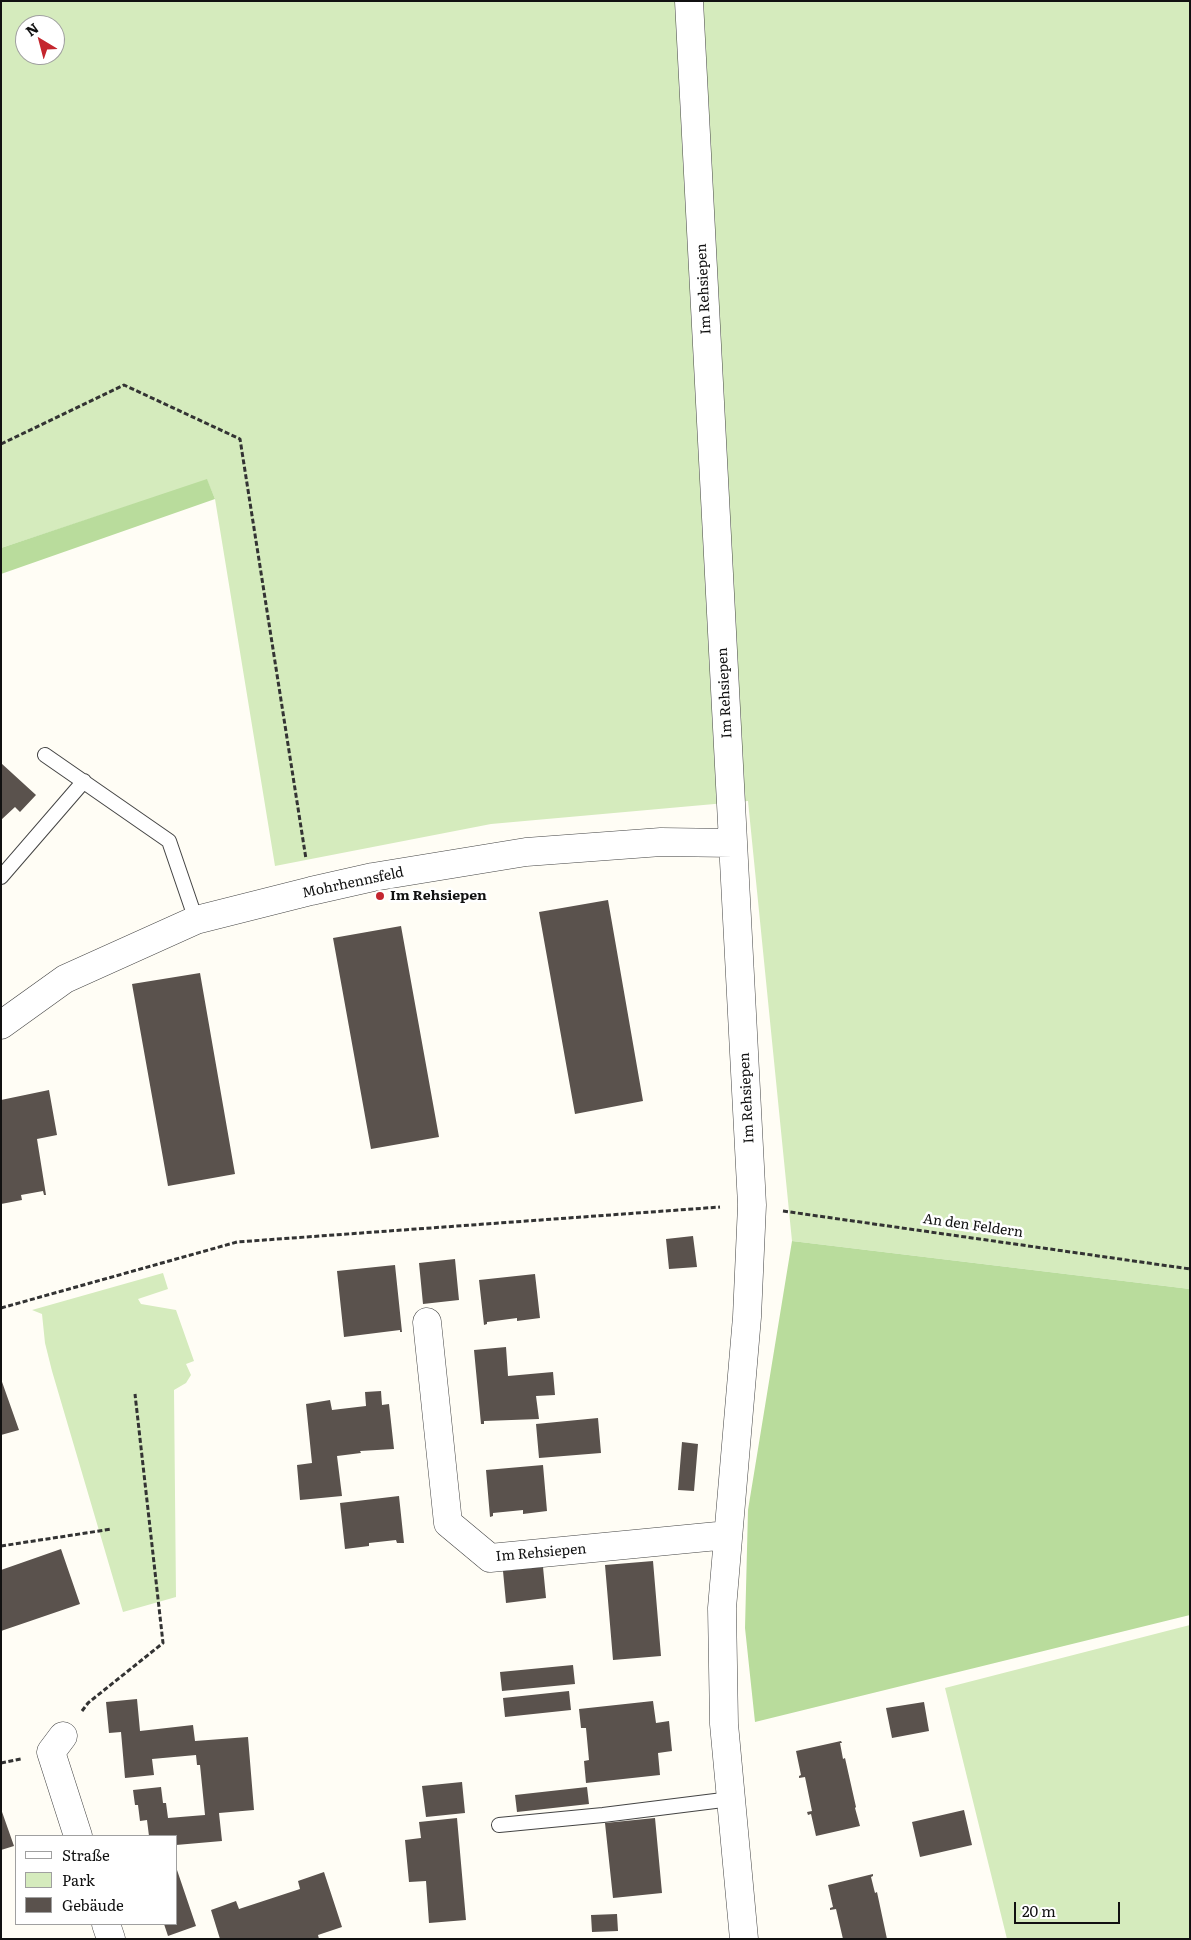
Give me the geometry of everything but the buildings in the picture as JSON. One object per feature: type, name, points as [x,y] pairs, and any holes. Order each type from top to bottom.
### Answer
[{"type":"street","name":"Im Rehsiepen","points":[[689,1],[752,1204],[747,1316],[722,1608],[724,1724],[744,1939]]},
{"type":"street","name":"Mohrhennsfeld","points":[[1,1025],[65,979],[196,920],[311,891],[373,877],[526,852],[661,842],[733,843]]},
{"type":"street","name":"Im Rehsiepen","points":[[427,1322],[448,1523],[490,1558],[728,1535]]},
{"type":"street","points":[[63,1736],[51,1752],[78,1835]]},
{"type":"street","points":[[106,1925],[111,1939]]},
{"type":"lane","points":[[46,755],[169,841],[196,920]]},
{"type":"lane","points":[[1,877],[84,781]]},
{"type":"lane","points":[[499,1825],[603,1815],[731,1799]]},
{"type":"path","points":[[1,444],[124,385],[240,439],[311,891]]},
{"type":"path","name":"An den Feldern","points":[[1,1308],[237,1242],[752,1204],[779,1210],[1190,1269]]},
{"type":"path","points":[[63,1736],[88,1703],[163,1643],[135,1394]]},
{"type":"path","points":[[1,1546],[112,1529]]},
{"type":"green space","points":[[1,1],[1190,1],[1190,1289],[792,1241],[748,801],[491,824],[275,866],[215,499],[207,480],[1,548]]},
{"type":"green space","points":[[207,479],[215,499],[1,574],[1,548]]},
{"type":"green space","points":[[792,1241],[1190,1289],[1190,1615],[755,1722],[745,1628],[748,1510]]},
{"type":"green space","points":[[163,1273],[168,1289],[138,1299],[141,1304],[176,1310],[194,1361],[186,1364],[191,1375],[186,1383],[174,1390],[176,1597],[123,1612],[52,1371],[45,1343],[42,1314],[32,1310]]},
{"type":"green space","points":[[1190,1625],[1190,1939],[1007,1939],[945,1688]]},
{"type":"place","name":"Im Rehsiepen","points":[[380,896]]}]
